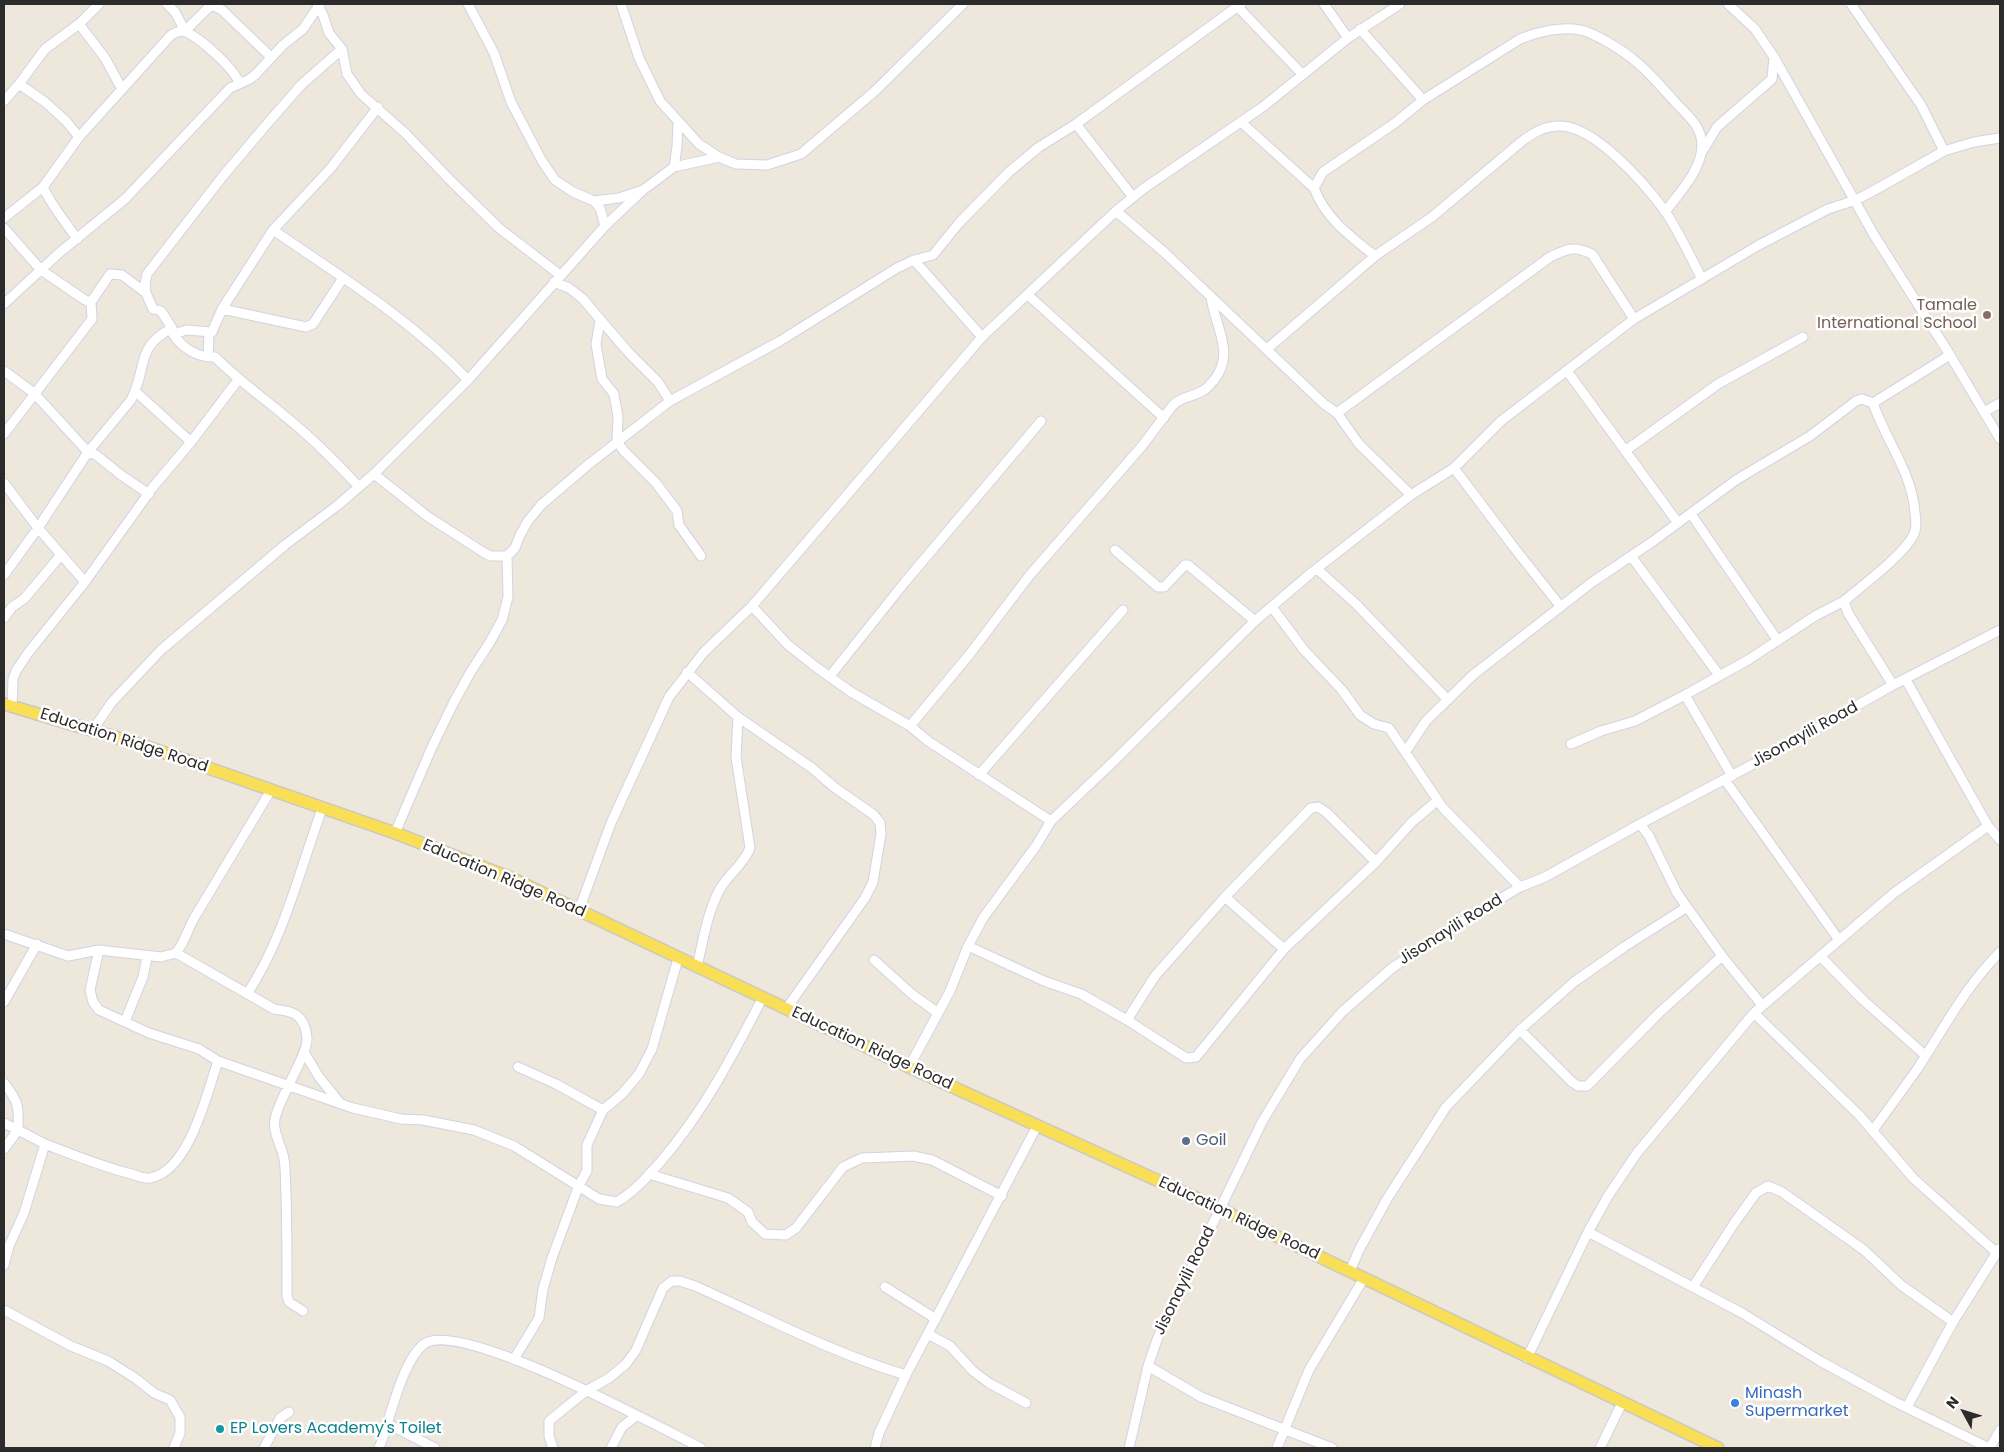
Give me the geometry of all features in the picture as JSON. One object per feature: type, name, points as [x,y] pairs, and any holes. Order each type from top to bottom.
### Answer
[{"type":"main road","name":"Education Ridge Road","points":[[8,705],[148,747],[394,833],[511,878],[678,959],[1220,1209],[1527,1358],[1718,1448]]},
{"type":"street","points":[[4,101],[45,49],[79,24],[99,4]]},
{"type":"street","points":[[167,4],[175,12],[185,31],[234,72],[239,82]]},
{"type":"street","points":[[4,218],[43,187],[79,138],[171,34],[185,31],[212,4],[222,10],[271,57]]},
{"type":"street","points":[[4,304],[125,199],[225,93],[239,82],[250,79],[256,74],[271,57],[303,29],[318,4]]},
{"type":"street","points":[[318,4],[330,33],[342,49],[347,74],[353,84],[499,228],[560,274]]},
{"type":"street","points":[[468,4],[494,53],[511,102],[542,161],[555,180],[573,192],[594,201],[600,208],[605,226]]},
{"type":"street","points":[[621,4],[639,58],[660,101],[678,121],[699,144],[719,157],[736,164],[767,165],[801,154],[875,91],[963,4]]},
{"type":"street","points":[[1324,4],[1348,38]]},
{"type":"street","points":[[579,910],[611,823],[669,697],[704,652],[752,606],[982,338],[1133,197],[1264,106],[1360,29],[1400,4]]},
{"type":"street","points":[[1728,4],[1755,29],[1774,57],[1874,235],[1950,355],[2000,439]]},
{"type":"street","points":[[1851,4],[1921,105],[1944,151]]},
{"type":"street","points":[[394,833],[447,717],[470,673],[502,620],[508,597],[508,556],[515,548],[520,534],[528,520],[541,505],[617,441],[670,401],[780,341],[897,268],[914,260],[933,255],[959,223],[1009,172],[1039,147],[1076,124],[1239,5],[1302,74]]},
{"type":"street","points":[[79,24],[104,58],[122,88]]},
{"type":"street","points":[[1360,29],[1422,100]]},
{"type":"street","points":[[1314,188],[1323,172],[1395,123],[1422,100],[1520,39],[1533,34],[1567,29],[1578,29],[1587,32],[1615,46],[1650,73],[1696,124],[1701,138],[1702,152]]},
{"type":"street","points":[[342,49],[301,86],[223,176],[147,274],[145,284],[146,293],[153,309],[161,311],[179,343],[189,350],[208,358],[215,357],[238,380],[287,417],[359,487]]},
{"type":"street","points":[[1665,212],[1695,170],[1702,152],[1717,128],[1772,78],[1774,57]]},
{"type":"street","points":[[19,84],[45,102],[62,117],[79,138]]},
{"type":"street","points":[[208,358],[209,333],[212,332],[222,309],[273,230],[330,169],[378,107]]},
{"type":"street","points":[[674,167],[678,121]]},
{"type":"street","points":[[1240,122],[1314,188],[1326,213],[1375,256]]},
{"type":"street","points":[[1076,124],[1133,197]]},
{"type":"street","points":[[1267,349],[1375,256],[1432,217],[1521,142],[1535,132],[1548,127],[1561,126],[1583,131],[1630,171],[1665,212],[1702,279]]},
{"type":"street","points":[[910,1067],[950,991],[968,946],[983,918],[1036,846],[1051,821],[1272,606],[1410,495],[1454,468],[1501,421],[1634,319],[1759,245],[1828,209],[1856,200],[1944,151],[1974,142],[2000,138]]},
{"type":"street","points":[[92,731],[112,702],[161,650],[271,556],[374,474],[468,380],[560,274],[605,226],[643,190],[674,167],[719,157]]},
{"type":"street","points":[[43,187],[53,208],[68,223],[78,239]]},
{"type":"street","points":[[594,201],[619,198],[643,190]]},
{"type":"street","points":[[1116,211],[1165,253],[1324,404],[1337,413],[1359,444],[1410,495]]},
{"type":"street","points":[[4,228],[41,270],[51,278],[63,283],[85,300],[91,302]]},
{"type":"street","points":[[273,230],[397,316],[448,358],[468,380]]},
{"type":"street","points":[[1337,413],[1550,258],[1570,248],[1580,248],[1592,254],[1634,319]]},
{"type":"street","points":[[914,260],[982,338]]},
{"type":"street","points":[[4,434],[92,318],[91,302],[110,274],[122,275],[146,293]]},
{"type":"street","points":[[222,309],[306,327],[313,324],[343,278]]},
{"type":"street","points":[[554,282],[569,288],[582,298],[600,321],[658,382],[670,401]]},
{"type":"street","points":[[1028,295],[1164,418]]},
{"type":"street","points":[[910,726],[969,655],[1029,576],[1179,399],[1204,390],[1221,369],[1225,360],[1224,345],[1213,311],[1211,297]]},
{"type":"street","points":[[600,321],[596,344],[602,378],[614,394],[618,417],[617,441],[623,450],[656,483],[677,511],[678,525],[701,556]]},
{"type":"street","points":[[4,575],[38,528],[88,452],[131,400],[147,348],[160,334],[172,331],[212,332]]},
{"type":"street","points":[[1625,451],[1718,384],[1803,337]]},
{"type":"street","points":[[1406,751],[1426,721],[1473,675],[1590,583],[1691,514],[1736,480],[1810,436],[1856,400],[1873,403],[1950,355]]},
{"type":"street","points":[[4,371],[34,394],[88,452],[96,455],[121,476],[149,494]]},
{"type":"street","points":[[1567,372],[1678,523]]},
{"type":"street","points":[[8,705],[16,672],[149,494],[238,380]]},
{"type":"street","points":[[135,391],[191,442]]},
{"type":"street","points":[[1984,412],[2000,402]]},
{"type":"street","points":[[1571,744],[1601,731],[1635,721],[1685,695],[1778,641],[1815,616],[1844,601],[1909,542],[1915,534],[1916,524],[1913,496],[1905,469],[1873,403]]},
{"type":"street","points":[[830,676],[899,589],[1041,420]]},
{"type":"street","points":[[1454,468],[1561,607]]},
{"type":"street","points":[[374,474],[440,525],[507,568]]},
{"type":"street","points":[[4,483],[38,528],[85,582]]},
{"type":"street","points":[[1691,514],[1778,641]]},
{"type":"street","points":[[1115,550],[1158,587],[1164,587],[1188,565],[1255,621]]},
{"type":"street","points":[[4,618],[12,607],[24,599],[61,555]]},
{"type":"street","points":[[491,556],[508,556]]},
{"type":"street","points":[[1631,556],[1719,675]]},
{"type":"street","points":[[1317,569],[1356,604],[1448,700]]},
{"type":"street","points":[[1844,601],[1848,613],[1893,685]]},
{"type":"street","points":[[752,606],[788,645],[851,692],[910,726],[928,741],[1051,821]]},
{"type":"street","points":[[1272,606],[1304,650],[1342,690],[1360,715],[1374,724],[1389,728],[1443,808],[1520,887]]},
{"type":"street","points":[[979,775],[1123,610]]},
{"type":"street","name":"Jisonayili Road","points":[[1129,1448],[1148,1366],[1158,1337],[1262,1122],[1300,1059],[1342,1012],[1392,968],[1463,921],[1520,887],[1545,877],[1728,778],[1893,685],[2000,630]]},
{"type":"street","points":[[687,672],[738,717],[867,809],[880,823],[880,843],[873,882],[865,898],[786,1009]]},
{"type":"street","points":[[1906,680],[1988,826],[2000,840]]},
{"type":"street","points":[[1685,695],[1728,778],[1839,940]]},
{"type":"street","points":[[697,967],[710,912],[721,888],[747,855],[750,848],[736,757],[738,717]]},
{"type":"street","points":[[4,934],[68,956],[98,950],[161,958],[176,952],[197,913],[271,790]]},
{"type":"street","points":[[968,946],[1044,981],[1081,994],[1127,1020],[1186,1058],[1196,1057],[1284,949],[1376,862],[1412,822],[1438,800]]},
{"type":"street","points":[[1127,1020],[1155,976],[1225,897],[1311,808],[1318,807],[1326,812],[1376,862]]},
{"type":"street","points":[[247,994],[262,971],[287,915],[322,809]]},
{"type":"street","points":[[1640,824],[1649,836],[1676,893],[1722,956],[1762,1005]]},
{"type":"street","points":[[1527,1358],[1588,1232],[1608,1196],[1637,1152],[1754,1013],[1894,893],[1988,826]]},
{"type":"street","points":[[1225,897],[1284,949]]},
{"type":"street","points":[[1350,1271],[1359,1250],[1387,1199],[1446,1107],[1520,1030],[1574,982],[1686,907]]},
{"type":"street","points":[[4,1002],[37,944]]},
{"type":"street","points":[[98,950],[90,990],[99,1010],[149,1032],[199,1049],[218,1061],[352,1108],[400,1119],[423,1120],[474,1130],[514,1146],[599,1199],[617,1202],[629,1194],[679,1140],[722,1077],[762,997]]},
{"type":"street","points":[[176,952],[274,1010],[290,1011],[304,1022],[307,1040],[304,1052],[288,1084],[275,1119],[275,1129],[284,1159],[288,1230],[287,1296],[289,1302],[303,1311]]},
{"type":"street","points":[[1873,1130],[1926,1055],[1959,1000],[2000,952]]},
{"type":"street","points":[[1520,1030],[1572,1082],[1578,1086],[1587,1086],[1659,1013],[1722,956]]},
{"type":"street","points":[[1820,956],[1863,1000],[1926,1055]]},
{"type":"street","points":[[125,1021],[143,977],[147,957]]},
{"type":"street","points":[[514,1359],[539,1318],[543,1289],[578,1185],[587,1171],[587,1145],[603,1110],[622,1094],[639,1074],[652,1049],[678,959]]},
{"type":"street","points":[[874,960],[913,995],[938,1013]]},
{"type":"street","points":[[1754,1013],[1873,1130],[1913,1178],[1999,1250],[1953,1322],[1907,1407]]},
{"type":"street","points":[[304,1052],[319,1077],[340,1103]]},
{"type":"street","points":[[4,1123],[45,1144],[104,1167],[148,1179],[164,1174],[180,1158],[202,1112],[218,1061]]},
{"type":"street","points":[[518,1067],[556,1084],[603,1110]]},
{"type":"street","points":[[4,1083],[13,1094],[19,1109],[18,1130],[4,1149]]},
{"type":"street","points":[[875,1448],[879,1433],[906,1375],[1002,1196],[1037,1126]]},
{"type":"street","points":[[4,1265],[9,1246],[24,1212],[45,1144]]},
{"type":"street","points":[[649,1174],[728,1198],[748,1212],[752,1222],[765,1234],[786,1235],[796,1228],[843,1167],[862,1158],[913,1156],[932,1160],[1002,1196]]},
{"type":"street","points":[[1693,1287],[1756,1193],[1768,1186],[1782,1192],[1864,1250],[1901,1285],[1953,1322]]},
{"type":"street","points":[[1588,1232],[1742,1313],[1820,1361],[1990,1448],[2000,1430]]},
{"type":"street","points":[[1277,1448],[1310,1370],[1364,1278]]},
{"type":"street","points":[[553,1448],[549,1436],[549,1420],[586,1391],[608,1378],[626,1364],[636,1350],[663,1288],[672,1281],[680,1280],[712,1293],[784,1328],[868,1364],[906,1375]]},
{"type":"street","points":[[885,1287],[936,1319]]},
{"type":"street","points":[[4,1310],[71,1346],[108,1361],[154,1393],[170,1400],[180,1417],[180,1433],[174,1448]]},
{"type":"street","points":[[928,1334],[950,1346],[973,1371],[989,1383],[1026,1403]]},
{"type":"street","points":[[379,1448],[400,1381],[423,1345],[432,1340],[454,1340],[514,1359],[586,1391],[701,1448]]},
{"type":"street","points":[[1148,1366],[1201,1397],[1332,1448]]},
{"type":"street","points":[[1600,1448],[1622,1403]]},
{"type":"street","points":[[264,1448],[280,1418],[289,1412]]},
{"type":"street","points":[[611,1448],[622,1427],[636,1416]]},
{"type":"street","points":[[388,1424],[435,1448]]},
{"type":"place","name":"Tamale International School","points":[[1987,315]]},
{"type":"place","name":"Goil","points":[[1186,1141]]},
{"type":"place","name":"Minash Supermarket","points":[[1735,1403]]},
{"type":"place","name":"EP Lovers Academy's Toilet","points":[[220,1429]]}]
